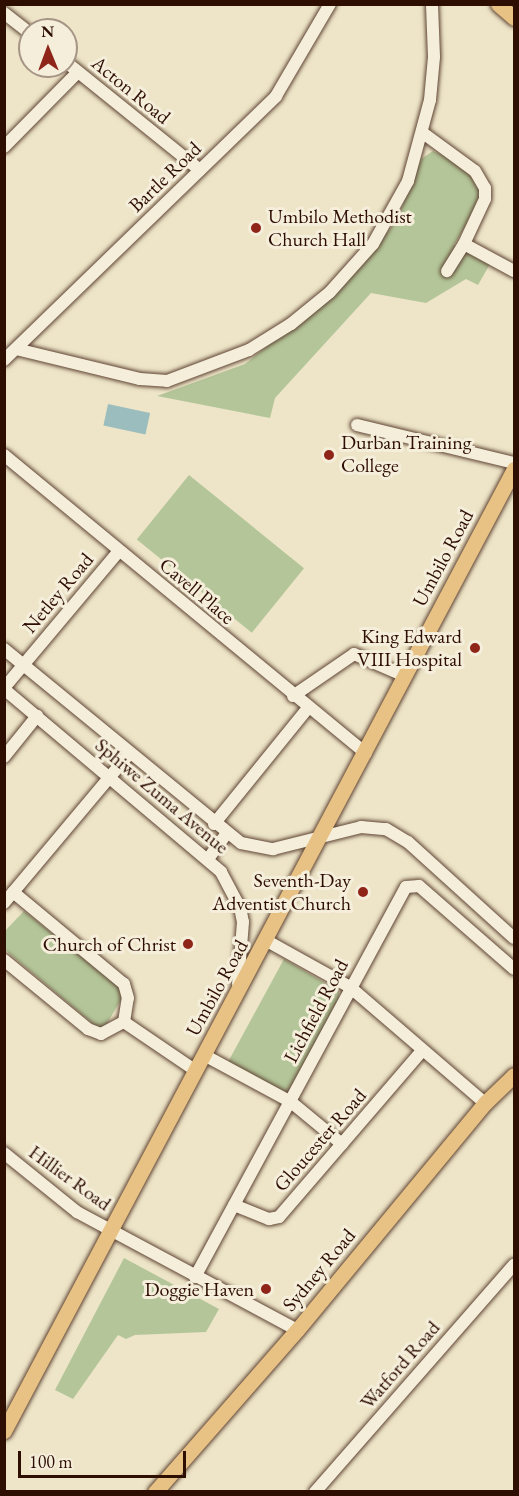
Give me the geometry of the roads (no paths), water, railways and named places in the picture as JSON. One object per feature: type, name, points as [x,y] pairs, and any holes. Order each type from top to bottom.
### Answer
[{"type":"main road","points":[[498,4],[514,18]]},
{"type":"main road","name":"Umbilo Road","points":[[4,1431],[113,1232],[514,468]]},
{"type":"main road","name":"Sydney Road","points":[[155,1491],[297,1330],[485,1103],[514,1075]]},
{"type":"street","name":"Bartle Road","points":[[4,360],[276,96],[330,4]]},
{"type":"street","points":[[16,349],[160,381],[202,370],[249,350],[307,311],[358,262],[400,197],[423,133],[434,57],[432,4]]},
{"type":"street","points":[[4,13],[18,24]]},
{"type":"street","name":"Acton Road","points":[[78,72],[200,170]]},
{"type":"street","points":[[4,147],[72,78]]},
{"type":"street","points":[[423,133],[475,171],[483,182],[485,199],[464,244],[447,271]]},
{"type":"street","points":[[464,244],[514,271]]},
{"type":"street","points":[[357,425],[514,463]]},
{"type":"street","name":"Cavell Place","points":[[4,455],[307,709],[366,753]]},
{"type":"street","name":"Netley Road","points":[[4,688],[119,551]]},
{"type":"street","name":"Sphiwe Zuma Avenue","points":[[4,649],[226,834],[242,843],[273,849],[371,826],[396,834],[514,938]]},
{"type":"street","points":[[293,696],[354,654],[405,676]]},
{"type":"street","name":"Sphiwe Zuma Avenue","points":[[4,688],[208,859],[228,881],[240,907],[242,954],[236,997]]},
{"type":"street","points":[[214,824],[307,709]]},
{"type":"street","points":[[4,757],[37,716]]},
{"type":"street","points":[[4,903],[129,754]]},
{"type":"street","points":[[208,859],[226,834]]},
{"type":"street","name":"Lichfield Road","points":[[195,1277],[291,1102],[350,987],[410,885],[419,886],[514,969]]},
{"type":"street","points":[[14,892],[124,984],[128,998],[124,1022]]},
{"type":"street","points":[[267,941],[350,987],[485,1103]]},
{"type":"street","points":[[4,960],[88,1029],[101,1034],[124,1022]]},
{"type":"street","points":[[124,1022],[196,1071]]},
{"type":"street","name":"Gloucester Road","points":[[234,1205],[269,1219],[279,1217],[422,1051]]},
{"type":"street","points":[[204,1055],[291,1102],[342,1144]]},
{"type":"street","name":"Hillier Road","points":[[4,1153],[76,1212],[297,1330]]},
{"type":"street","name":"Watford Road","points":[[315,1491],[514,1265]]},
{"type":"water","points":[[108,404],[150,413],[145,434],[103,426]]},
{"type":"place","name":"Umbilo Methodist Church Hall","points":[[256,228]]},
{"type":"place","name":"Durban Training College","points":[[329,455]]},
{"type":"place","name":"King Edward VIII Hospital","points":[[475,648]]},
{"type":"place","name":"Seventh-Day Adventist Church","points":[[363,892]]},
{"type":"place","name":"Church of Christ","points":[[188,944]]},
{"type":"place","name":"Doggie Haven","points":[[266,1289]]}]
